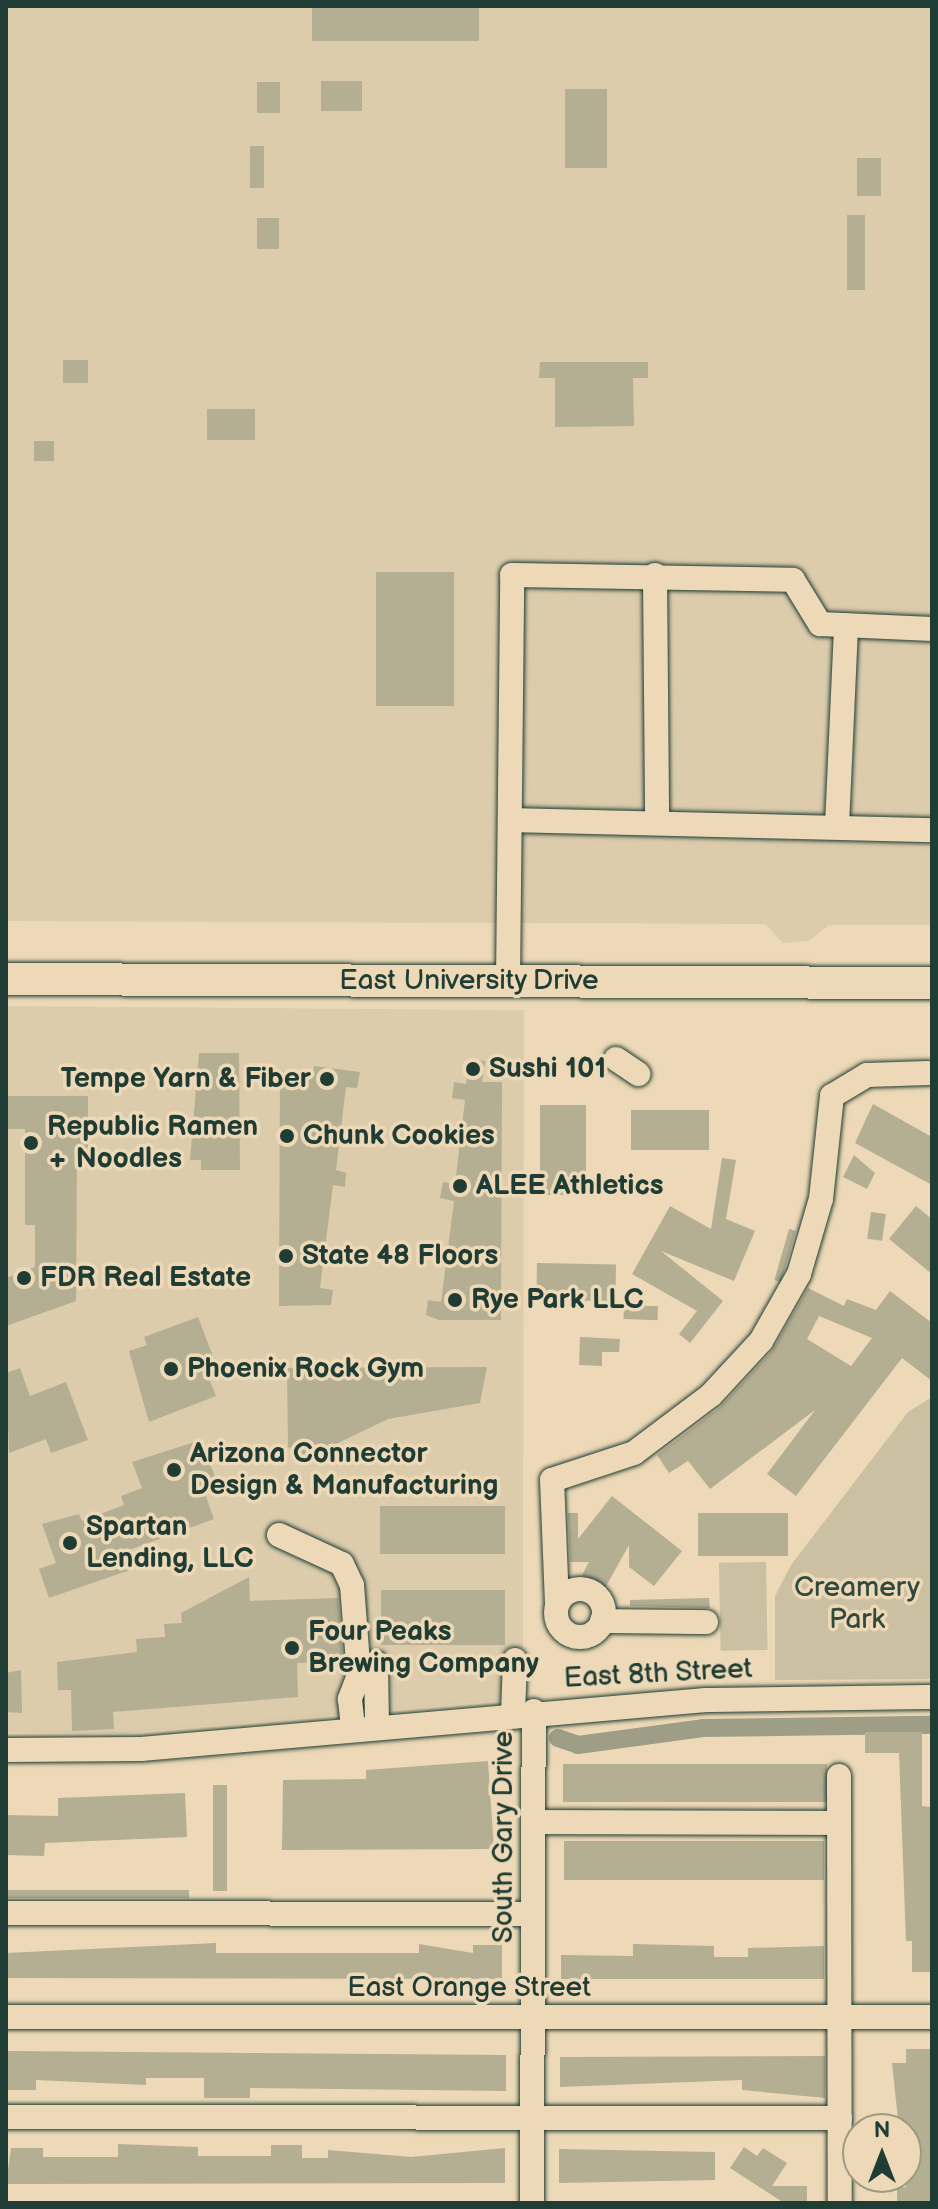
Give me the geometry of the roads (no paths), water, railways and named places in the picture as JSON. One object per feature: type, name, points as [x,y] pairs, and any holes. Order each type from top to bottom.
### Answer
[{"type":"main road","name":"East University Drive","points":[[6,979],[932,983]]},
{"type":"street","points":[[508,982],[512,575],[655,575],[793,580],[820,624],[932,629]]},
{"type":"street","points":[[655,575],[657,821]]},
{"type":"street","points":[[837,826],[846,625]]},
{"type":"street","points":[[510,820],[657,821],[932,830]]},
{"type":"street","points":[[616,1059],[638,1074]]},
{"type":"street","points":[[706,1622],[602,1621],[587,1635],[572,1635],[560,1626],[552,1480],[634,1453],[711,1395],[761,1341],[799,1274],[821,1201],[832,1096],[867,1075],[928,1073]]},
{"type":"street","points":[[279,1535],[342,1564],[352,1585],[359,1675],[350,1699],[365,1729]]},
{"type":"street","points":[[557,1604],[574,1589],[590,1591],[601,1603],[602,1621]]},
{"type":"street","name":"South Gary Drive","points":[[515,1660],[534,1822],[532,2203]]},
{"type":"street","points":[[365,1729],[376,1663]]},
{"type":"street","name":"East 8th Street","points":[[6,1750],[119,1751],[523,1712],[706,1700],[932,1697]]},
{"type":"street","points":[[839,1776],[840,2203]]},
{"type":"street","points":[[534,1822],[839,1823]]},
{"type":"street","points":[[6,1913],[533,1914]]},
{"type":"street","name":"East Orange Street","points":[[6,2017],[932,2017]]},
{"type":"street","points":[[6,2117],[840,2118]]},
{"type":"waterway","points":[[558,1738],[578,1745],[703,1728],[932,1725]]},
{"type":"place","name":"Sushi 101","points":[[473,1069]]},
{"type":"place","name":"Tempe Yarn & Fiber","points":[[327,1079]]},
{"type":"place","name":"Chunk Cookies","points":[[287,1136]]},
{"type":"place","name":"Republic Ramen + Noodles","points":[[31,1143]]},
{"type":"place","name":"ALEE Athletics","points":[[460,1186]]},
{"type":"place","name":"State 48 Floors","points":[[286,1256]]},
{"type":"place","name":"FDR Real Estate","points":[[24,1278]]},
{"type":"place","name":"Rye Park LLC","points":[[455,1300]]},
{"type":"place","name":"Phoenix Rock Gym","points":[[171,1369]]},
{"type":"place","name":"Arizona Connector Design & Manufacturing","points":[[174,1470]]},
{"type":"place","name":"Spartan Lending, LLC","points":[[70,1543]]},
{"type":"place","name":"Four Peaks Brewing Company","points":[[292,1648]]},
{"type":"park label","name":"Creamery Park","points":[[857,1604]]}]
